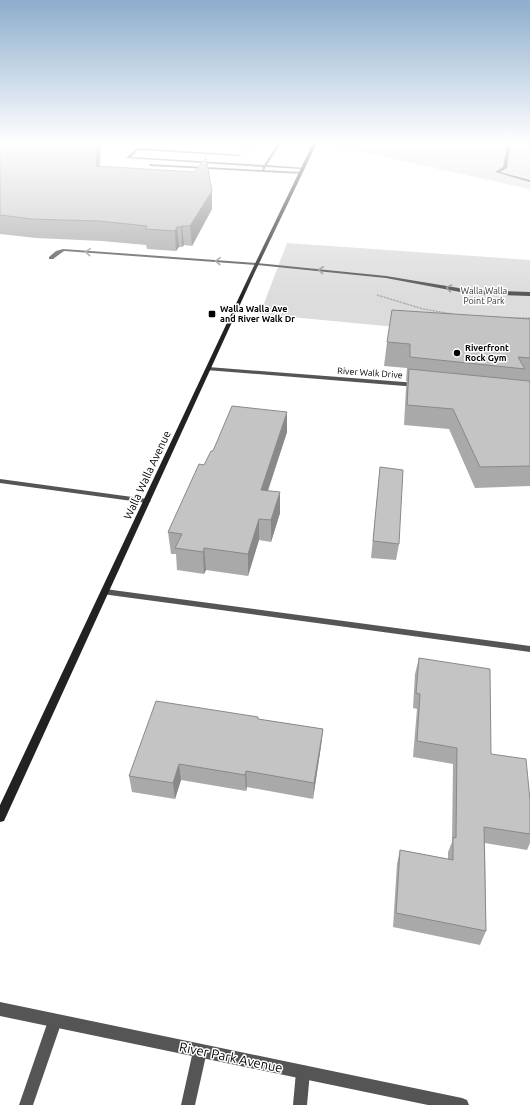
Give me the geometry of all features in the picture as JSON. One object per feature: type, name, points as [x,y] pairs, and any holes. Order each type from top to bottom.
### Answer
[{"type":"street","name":"Walla Walla Avenue","points":[[0,817],[291,195]]},
{"type":"street","points":[[51,258],[63,250],[257,264],[386,277],[471,292],[530,294]]},
{"type":"street","name":"River Walk Drive","points":[[208,369],[427,386]]},
{"type":"street","points":[[0,481],[147,501]]},
{"type":"street","points":[[105,592],[530,650]]},
{"type":"street","name":"River Park Avenue","points":[[0,1009],[462,1105]]},
{"type":"street","points":[[26,1105],[54,1021]]},
{"type":"street","points":[[188,1105],[200,1051]]},
{"type":"street","points":[[300,1105],[303,1072]]},
{"type":"path","points":[[375,294],[423,309],[456,315]]},
{"type":"path","points":[[502,318],[530,318]]},
{"type":"green space","name":"Walla Walla Point Park","points":[[287,243],[530,260],[530,340],[260,314]]},
{"type":"building","points":[[0,195],[210,195],[190,226],[177,227],[175,231],[145,229],[147,226],[99,221],[32,219],[0,215]]},
{"type":"building","points":[[392,310],[530,319],[530,358],[518,357],[525,369],[410,357],[410,344],[387,342]]},
{"type":"building","points":[[409,369],[529,381],[530,466],[480,467],[453,409],[407,405]]},
{"type":"building","points":[[232,406],[287,412],[261,490],[280,492],[271,520],[259,519],[248,554],[204,548],[203,552],[175,548],[182,534],[168,532],[199,464],[204,465],[211,451],[213,451]]},
{"type":"building","points":[[380,467],[403,470],[399,544],[373,541]]},
{"type":"building","points":[[419,658],[490,669],[491,754],[526,759],[530,800],[530,834],[484,827],[486,931],[396,913],[400,850],[453,860],[453,837],[456,838],[457,748],[417,741],[420,694],[416,693]]},
{"type":"building","points":[[156,701],[323,729],[314,783],[246,771],[245,775],[179,764],[173,783],[129,776]]},
{"type":"place","name":"Walla Walla Ave and River Walk Dr","points":[[212,314]]},
{"type":"place","name":"Riverfront Rock Gym","points":[[457,353]]}]
